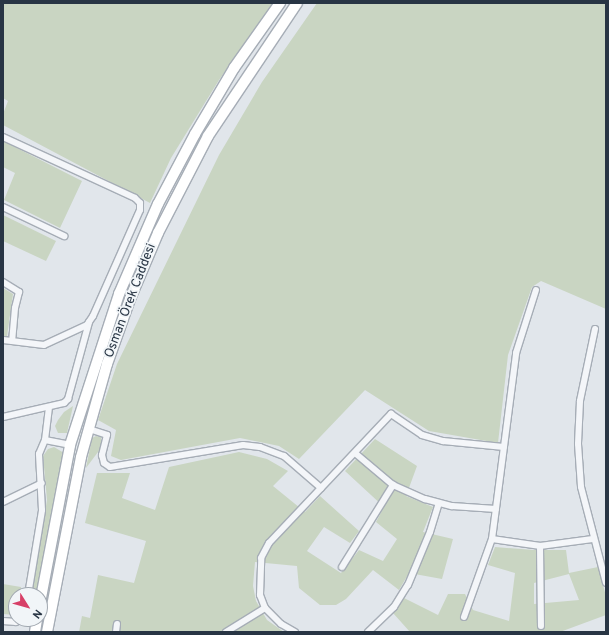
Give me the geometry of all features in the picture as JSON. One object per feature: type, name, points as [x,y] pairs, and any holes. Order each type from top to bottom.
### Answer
[{"type":"main road","name":"Osman Örek Caddesi","points":[[43,587],[70,445],[96,358],[119,294],[158,204],[216,98],[280,3]]},
{"type":"main road","name":"Osman Örek Caddesi","points":[[47,632],[72,496],[107,364],[130,300],[171,206],[229,101],[297,3]]},
{"type":"street","points":[[3,137],[135,198],[140,204],[140,210],[89,322],[68,399],[64,404],[3,417]]},
{"type":"street","points":[[3,207],[64,236]]},
{"type":"street","points":[[3,282],[20,292],[15,308],[12,341]]},
{"type":"street","points":[[464,616],[492,539],[516,353],[536,290]]},
{"type":"street","points":[[3,340],[44,345],[89,322]]},
{"type":"street","points":[[595,330],[580,401],[578,444],[581,487],[593,539],[606,583]]},
{"type":"street","points":[[29,587],[41,521],[42,483],[39,454],[45,440],[49,408]]},
{"type":"street","points":[[296,632],[281,624],[266,608],[260,595],[261,558],[269,543],[391,414],[422,435],[443,441],[504,447]]},
{"type":"street","points":[[89,429],[107,435],[102,454],[104,463],[110,467],[243,445],[260,447],[284,456],[321,488]]},
{"type":"street","points":[[45,440],[70,445]]},
{"type":"street","points":[[355,453],[392,485],[439,503],[496,509]]},
{"type":"street","points":[[3,502],[42,483]]},
{"type":"street","points":[[342,567],[392,485]]},
{"type":"street","points":[[368,632],[394,607],[408,585],[430,532],[439,503]]},
{"type":"street","points":[[492,539],[540,546],[593,539]]},
{"type":"street","points":[[540,546],[541,626]]},
{"type":"street","points":[[226,632],[266,608]]},
{"type":"street","points":[[116,632],[117,624]]},
{"type":"green space","points":[[3,3],[273,3],[219,80],[171,158],[150,203],[3,125],[3,114],[8,101],[3,98]]},
{"type":"green space","points":[[317,3],[606,3],[606,309],[541,281],[532,287],[508,355],[498,443],[429,431],[365,390],[299,459],[279,446],[240,438],[121,460],[111,456],[116,430],[98,420],[117,364],[219,155],[262,82]]},
{"type":"green space","points":[[3,141],[82,181],[60,228],[4,200],[15,173],[3,167]]},
{"type":"green space","points":[[3,215],[56,241],[46,261],[3,241]]},
{"type":"green space","points":[[3,288],[13,294],[7,336],[3,336]]},
{"type":"green space","points":[[73,406],[67,433],[58,433],[55,426],[58,420],[64,412]]},
{"type":"green space","points":[[96,436],[101,437],[101,448],[86,468],[92,438]]},
{"type":"green space","points":[[375,439],[417,466],[406,496],[433,507],[423,532],[453,539],[442,579],[409,573],[399,590],[373,570],[346,599],[336,605],[320,605],[299,588],[297,566],[255,562],[253,586],[256,601],[267,620],[284,632],[79,632],[82,616],[90,618],[98,575],[134,583],[146,541],[85,523],[97,473],[130,473],[122,498],[155,510],[169,467],[239,452],[267,459],[288,471],[273,486],[305,512],[320,496],[359,531],[350,543],[324,527],[307,551],[341,573],[359,550],[383,561],[397,539],[376,522],[384,507],[345,471]]},
{"type":"green space","points":[[54,447],[64,453],[39,587],[32,587],[47,500],[43,456],[48,449]]},
{"type":"green space","points":[[495,547],[534,550],[566,550],[569,573],[598,567],[606,596],[606,615],[560,632],[410,632],[393,613],[404,598],[438,615],[448,594],[465,594],[473,610],[509,621],[515,573],[488,565]],"holes":[[[569,574],[579,600],[534,604],[534,583]]]},
{"type":"green space","points":[[3,584],[21,587],[8,587],[8,614],[3,614]]}]
